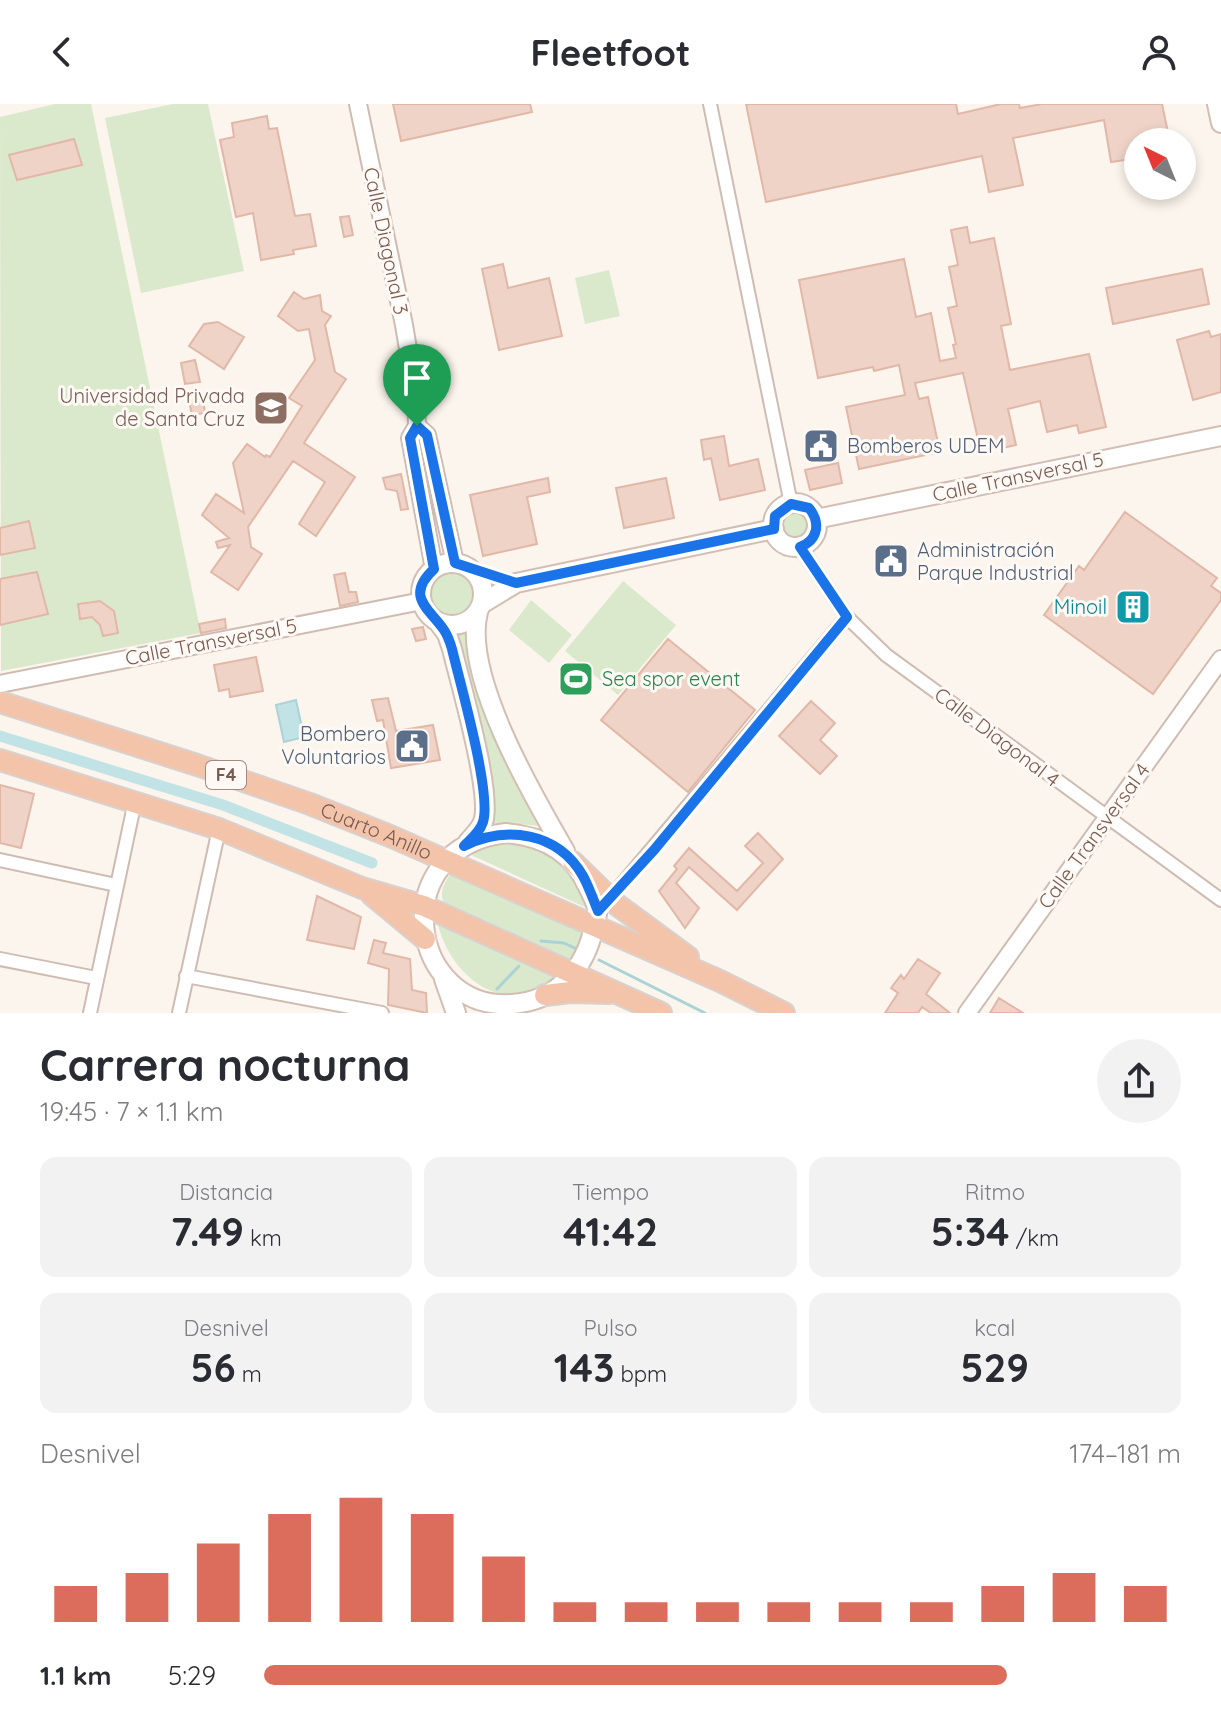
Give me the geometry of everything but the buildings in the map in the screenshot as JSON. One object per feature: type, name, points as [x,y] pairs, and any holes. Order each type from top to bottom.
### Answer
[{"type":"highway","name":"Cuarto Anillo","points":[[0,702],[456,853],[601,912],[720,981],[784,1013]]},
{"type":"highway","points":[[0,760],[219,829],[362,888],[424,906],[661,1013]]},
{"type":"highway","points":[[571,859],[601,912],[720,981]]},
{"type":"highway","points":[[362,888],[387,905],[425,939]]},
{"type":"highway","points":[[535,1003],[571,992],[619,994]]},
{"type":"main road","points":[[1217,104],[1221,123]]},
{"type":"main road","name":"Calle Transversal 5","points":[[816,519],[1221,436]]},
{"type":"main road","points":[[791,504],[809,508],[816,519],[816,533],[800,547],[780,541],[774,529],[775,516],[791,504]]},
{"type":"main road","points":[[438,622],[460,625],[516,583],[774,529]]},
{"type":"main road","points":[[456,1013],[442,973],[425,939],[424,906],[436,873],[480,828],[486,807],[452,649],[447,634],[429,615],[422,601],[423,583],[434,569],[455,563],[516,583]]},
{"type":"main road","points":[[474,571],[483,586],[474,641],[494,710],[523,777],[571,859]]},
{"type":"main road","points":[[456,853],[491,835],[521,834],[550,843],[571,859]]},
{"type":"main road","points":[[442,973],[461,990],[484,1001],[510,1005],[535,1003],[557,990],[574,974],[588,951],[601,912]]},
{"type":"street","name":"Calle Diagonal 3","points":[[358,104],[416,397],[417,426],[410,438],[434,569]]},
{"type":"street","points":[[710,104],[791,504]]},
{"type":"street","name":"Calle Diagonal 3","points":[[417,426],[427,435],[455,563]]},
{"type":"street","points":[[417,478],[435,475]]},
{"type":"street","name":"Calle Diagonal 4","points":[[800,547],[847,617],[886,655],[1221,900]]},
{"type":"street","name":"Calle Transversal 5","points":[[0,684],[422,601]]},
{"type":"street","points":[[601,912],[847,617]]},
{"type":"street","name":"Calle Transversal 4","points":[[967,1013],[1221,659]]},
{"type":"street","points":[[90,1013],[135,801]]},
{"type":"street","points":[[179,1013],[219,829]]},
{"type":"street","points":[[0,860],[116,885]]},
{"type":"street","points":[[0,959],[96,978]]},
{"type":"street","points":[[186,976],[382,1013]]},
{"type":"green space","points":[[55,104],[91,104],[201,633],[1,671],[0,117]]},
{"type":"green space","points":[[173,104],[208,104],[244,271],[141,293],[105,118]]},
{"type":"green space","points":[[609,270],[620,316],[585,324],[575,278]]},
{"type":"green space","points":[[794,510],[805,515],[810,526],[805,537],[794,542],[783,537],[778,526],[783,515]]},
{"type":"green space","points":[[452,571],[468,578],[475,594],[468,610],[452,617],[436,610],[429,594],[436,578]]},
{"type":"green space","points":[[623,581],[676,625],[618,695],[565,651]]},
{"type":"green space","points":[[531,600],[572,635],[549,663],[509,630]]},
{"type":"green space","points":[[466,631],[472,661],[545,827],[521,824],[489,826],[453,632]]},
{"type":"green space","points":[[520,841],[567,861],[589,909],[469,854],[505,842]]},
{"type":"green space","points":[[451,873],[585,932],[576,957],[566,963],[444,904],[443,888]]},
{"type":"green space","points":[[437,921],[563,975],[545,987],[523,994],[505,995],[489,990],[461,969],[442,938]]},
{"type":"water","points":[[296,700],[304,737],[284,742],[276,705]]},
{"type":"waterway","points":[[0,736],[223,805],[372,863]]},
{"type":"waterway","points":[[541,941],[564,943],[579,950]]},
{"type":"waterway","points":[[599,960],[705,1013]]},
{"type":"waterway","points":[[497,989],[519,966]]},
{"type":"place","name":"Universidad Privada de Santa Cruz","points":[[271,408]]},
{"type":"place","name":"Bomberos UDEM","points":[[821,446]]},
{"type":"place","name":"Administración Parque Industrial","points":[[891,561]]},
{"type":"place","name":"Minoil","points":[[1133,607]]},
{"type":"place","name":"Sea spor event","points":[[576,679]]},
{"type":"place","name":"Bombero Voluntarios","points":[[412,746]]},
{"type":"route","points":[[417,426],[427,435],[455,563],[516,583],[774,529],[775,516],[791,504],[804,505],[814,513],[816,533],[800,547],[847,617],[654,850],[598,911],[583,875],[568,857],[550,843],[536,837],[506,833],[477,839],[464,846],[480,828],[486,807],[452,649],[447,634],[429,615],[422,601],[423,583],[434,569],[410,438],[417,426]]}]
